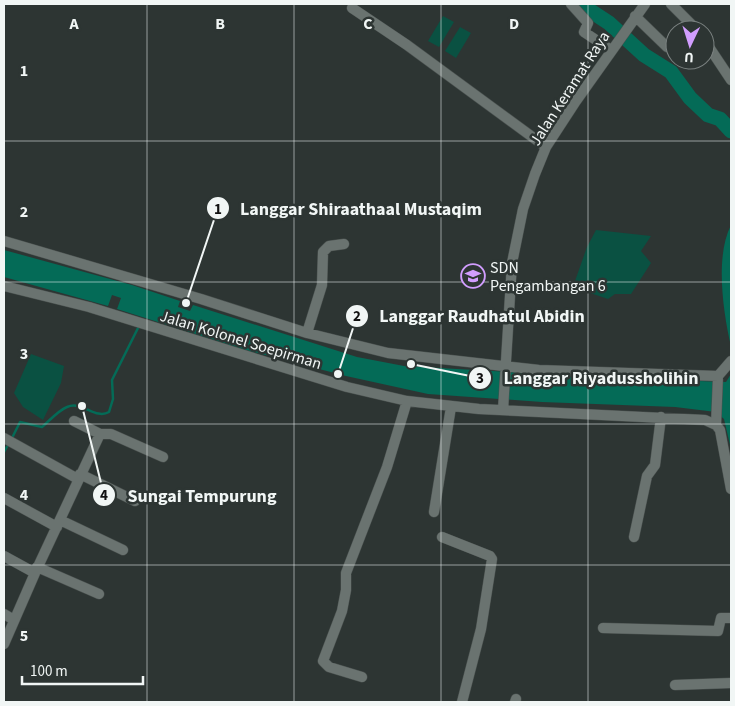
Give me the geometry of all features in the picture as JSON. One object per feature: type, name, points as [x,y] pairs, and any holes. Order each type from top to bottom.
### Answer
[{"type":"street","points":[[571,4],[588,23],[584,32],[611,50]]},
{"type":"street","name":"Jalan Keramat Raya","points":[[503,406],[508,304],[515,242],[523,209],[546,147],[622,34],[645,4]]},
{"type":"street","points":[[671,4],[687,20]]},
{"type":"street","points":[[352,8],[407,45],[546,147]]},
{"type":"street","points":[[635,16],[665,45]]},
{"type":"street","points":[[715,56],[731,79]]},
{"type":"street","points":[[4,241],[201,299],[307,333],[388,353],[505,368],[718,377]]},
{"type":"street","points":[[307,333],[322,284],[323,252],[329,246],[344,244]]},
{"type":"street","name":"Jalan Kolonel Soepirman","points":[[4,286],[42,294],[347,387],[407,401],[451,408],[503,406],[717,420]]},
{"type":"street","points":[[731,361],[718,377],[717,420],[731,489]]},
{"type":"street","points":[[362,677],[329,667],[323,661],[342,611],[346,590],[346,574],[392,455],[407,401]]},
{"type":"street","points":[[434,512],[451,408]]},
{"type":"street","points":[[634,537],[647,476],[655,465],[662,417]]},
{"type":"street","points":[[74,421],[100,434],[111,434],[164,457]]},
{"type":"street","points":[[4,644],[36,570],[100,434]]},
{"type":"street","points":[[4,439],[79,477],[135,501]]},
{"type":"street","points":[[4,498],[123,550]]},
{"type":"street","points":[[442,537],[490,556],[492,559],[481,629],[462,702]]},
{"type":"street","points":[[4,556],[99,594]]},
{"type":"street","points":[[4,614],[14,620]]},
{"type":"street","points":[[603,628],[718,631],[721,618],[731,618]]},
{"type":"street","points":[[675,685],[731,683]]},
{"type":"shaded area","points":[[443,16],[454,22],[439,47],[428,41]]},
{"type":"shaded area","points":[[460,27],[471,33],[456,58],[445,51]]},
{"type":"shaded area","points":[[731,225],[731,346],[723,301],[722,268],[723,252]]},
{"type":"shaded area","points":[[596,230],[651,236],[641,251],[651,263],[631,294],[615,294],[608,299],[587,292],[575,281],[587,247]]},
{"type":"shaded area","points":[[4,250],[132,285],[180,301],[178,307],[190,311],[193,305],[357,357],[404,366],[546,374],[622,382],[636,382],[643,379],[726,382],[731,374],[731,449],[724,419],[716,412],[675,407],[542,402],[428,394],[346,376],[246,350],[117,309],[121,298],[112,295],[108,306],[4,277]]},
{"type":"shaded area","points":[[31,354],[64,366],[61,383],[43,420],[23,407],[14,393]]},
{"type":"waterway","points":[[580,4],[609,23],[644,55],[671,72],[690,98],[708,115],[720,119],[731,131]]},
{"type":"waterway","points":[[11,440],[20,422],[42,427],[57,413],[67,407],[78,406],[99,414],[109,412],[113,399],[112,380],[139,326]]},
{"type":"waterway","points":[[4,452],[8,445]]},
{"type":"place","name":"SDN Pengambangan 6","points":[[473,276]]},
{"type":"place","name":"Langgar Shiraathaal Mustaqim","points":[[186,303]]},
{"type":"place","name":"Langgar Riyadussholihin","points":[[411,364]]},
{"type":"place","name":"Langgar Raudhatul Abidin","points":[[338,374]]},
{"type":"place","name":"Sungai Tempurung","points":[[82,406]]}]
